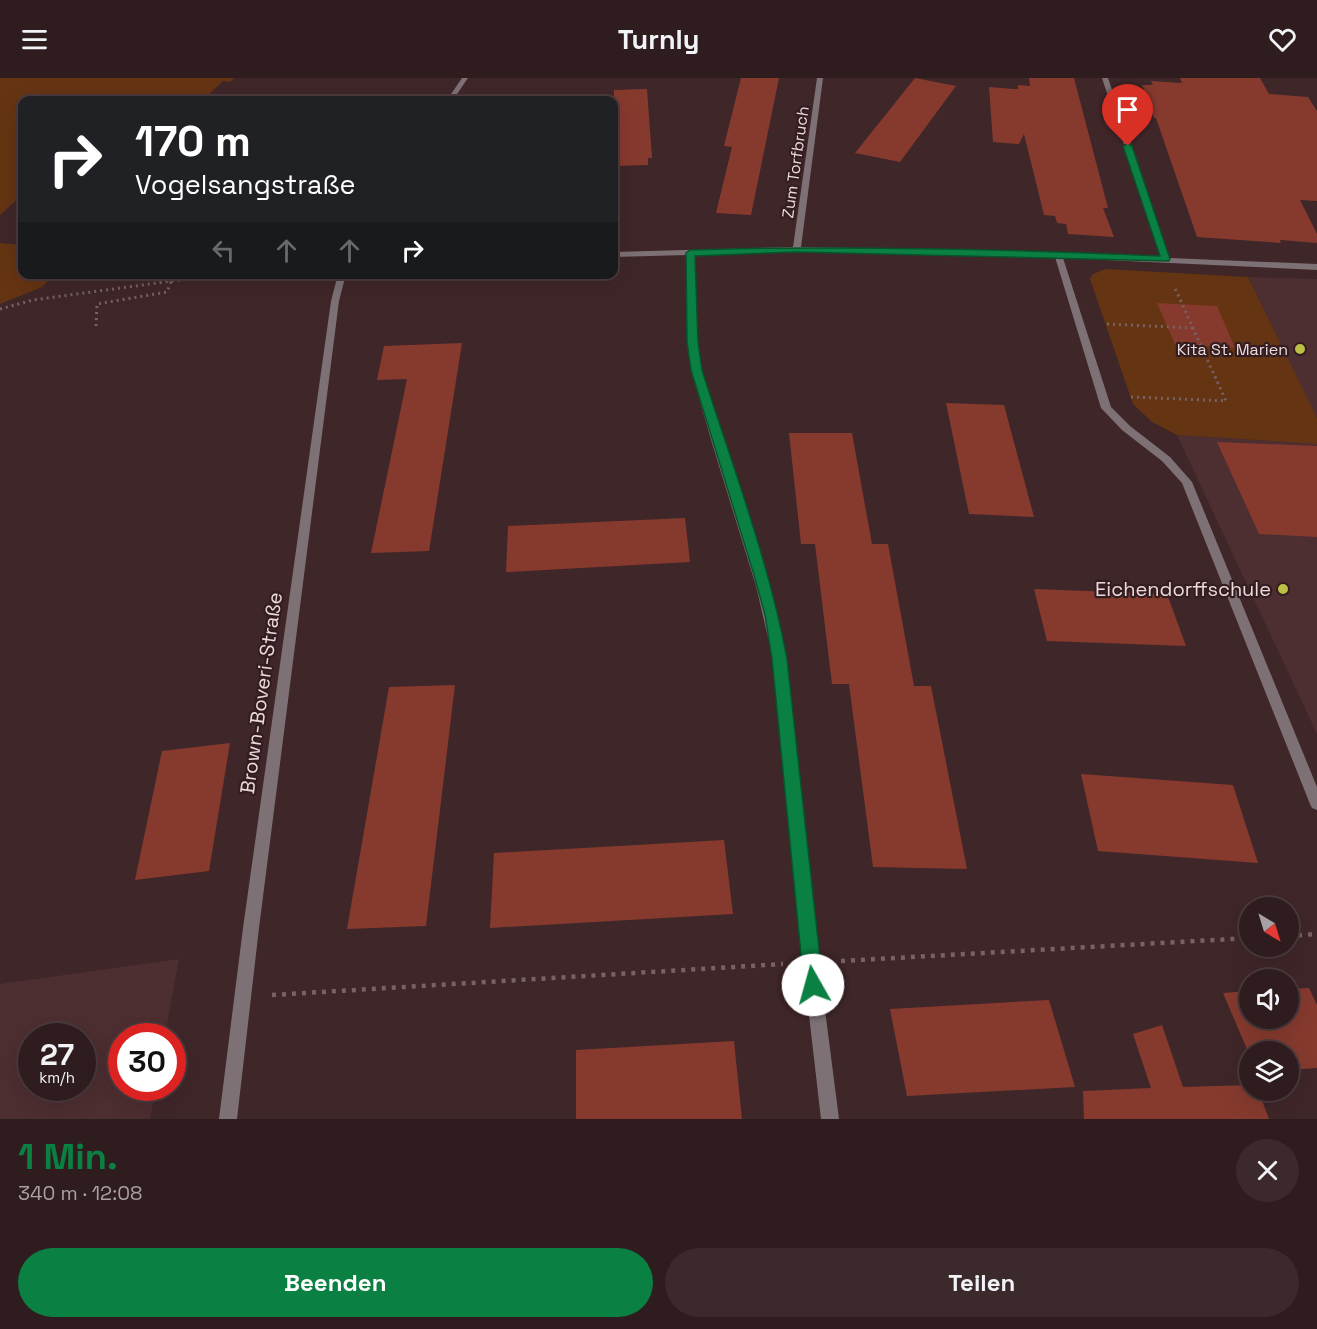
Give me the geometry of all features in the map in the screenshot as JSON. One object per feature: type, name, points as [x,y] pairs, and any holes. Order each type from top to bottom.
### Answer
[{"type":"street","points":[[453,96],[465,78]]},
{"type":"street","name":"Zum Torfbruch","points":[[797,249],[820,78]]},
{"type":"street","points":[[1105,78],[1166,259]]},
{"type":"street","points":[[618,255],[797,249],[1058,255],[1317,267]]},
{"type":"street","points":[[690,253],[696,370],[772,615],[779,659],[830,1119]]},
{"type":"street","points":[[1058,255],[1106,408],[1166,459],[1187,482],[1317,804]]},
{"type":"street","name":"Brown-Boveri-Straße","points":[[228,1119],[242,997],[322,395],[335,301],[341,279]]},
{"type":"path","points":[[1101,396],[1226,401],[1170,277]]},
{"type":"path","points":[[0,309],[33,300],[187,279]]},
{"type":"path","points":[[96,326],[97,304],[167,292],[172,281]]},
{"type":"path","points":[[1078,322],[1193,328]]},
{"type":"path","points":[[1299,935],[1317,934]]},
{"type":"path","points":[[242,997],[1239,939]]},
{"type":"shaded area","points":[[0,78],[234,78],[230,82],[223,81],[207,96],[18,96],[18,199],[0,215]]},
{"type":"shaded area","points":[[0,243],[18,245],[18,279],[50,279],[42,287],[0,304]]},
{"type":"shaded area","points":[[1106,269],[1248,277],[1317,418],[1317,444],[1177,435],[1152,422],[1133,404],[1090,279],[1093,274]]},
{"type":"shaded area","name":"Kita St. Marien","points":[[1248,277],[1317,279],[1317,418],[1316,418]]},
{"type":"shaded area","name":"Eichendorffschule","points":[[1177,435],[1317,444],[1317,734]]},
{"type":"shaded area","points":[[179,959],[167,1023],[108,1023],[108,1101],[153,1101],[150,1119],[0,1119],[0,984]]},
{"type":"building","points":[[741,78],[779,78],[751,215],[716,213],[732,147],[724,146]]},
{"type":"building","points":[[915,78],[956,86],[900,162],[855,153]]},
{"type":"building","points":[[1029,78],[1074,78],[1108,208],[1103,208],[1114,237],[1068,234],[1066,224],[1057,223],[1055,216],[1044,215],[1024,134],[1019,144],[993,142],[989,87],[1018,89],[1018,85],[1030,86]]},
{"type":"building","points":[[1180,78],[1260,78],[1269,94],[1308,97],[1317,111],[1317,201],[1300,200],[1317,234],[1317,243],[1197,237],[1156,118],[1154,118],[1142,85],[1153,85],[1151,81],[1182,83]]},
{"type":"building","points":[[647,89],[652,158],[648,158],[648,165],[618,166],[618,96],[614,96],[614,90]]},
{"type":"building","points":[[1157,303],[1217,306],[1235,348],[1175,344]]},
{"type":"building","points":[[462,343],[429,551],[371,553],[407,379],[377,380],[384,346]]},
{"type":"building","points":[[946,403],[1004,405],[1034,517],[969,514]]},
{"type":"building","points":[[789,433],[852,433],[872,544],[888,544],[914,686],[931,686],[967,869],[873,867],[849,684],[832,684],[815,544],[801,544]]},
{"type":"building","points":[[1217,442],[1317,446],[1317,537],[1259,534]]},
{"type":"building","points":[[685,518],[690,562],[506,572],[508,526]]},
{"type":"building","points":[[1034,589],[1167,594],[1186,646],[1047,641]]},
{"type":"building","points":[[455,685],[426,926],[347,929],[389,687]]},
{"type":"building","points":[[230,743],[209,871],[135,880],[162,751]]},
{"type":"building","points":[[1081,774],[1233,785],[1258,863],[1098,851]]},
{"type":"building","points":[[724,840],[733,914],[490,928],[494,853]]},
{"type":"building","points":[[1299,988],[1309,988],[1317,1005],[1317,1068],[1299,1069],[1299,1041],[1244,1041],[1223,993],[1239,992],[1239,1029],[1299,1029]]},
{"type":"building","points":[[1049,1000],[1075,1087],[907,1096],[890,1009]]},
{"type":"building","points":[[1162,1025],[1183,1087],[1239,1085],[1239,1101],[1262,1101],[1269,1119],[1084,1119],[1083,1091],[1151,1088],[1133,1034]]},
{"type":"building","points":[[734,1041],[742,1119],[576,1119],[576,1050]]},
{"type":"place","name":"Kita St. Marien","points":[[1300,349]]},
{"type":"place","name":"Eichendorffschule","points":[[1283,589]]},
{"type":"route","points":[[813,985],[779,659],[772,615],[696,370],[690,253],[797,249],[1166,259],[1128,146]]}]
